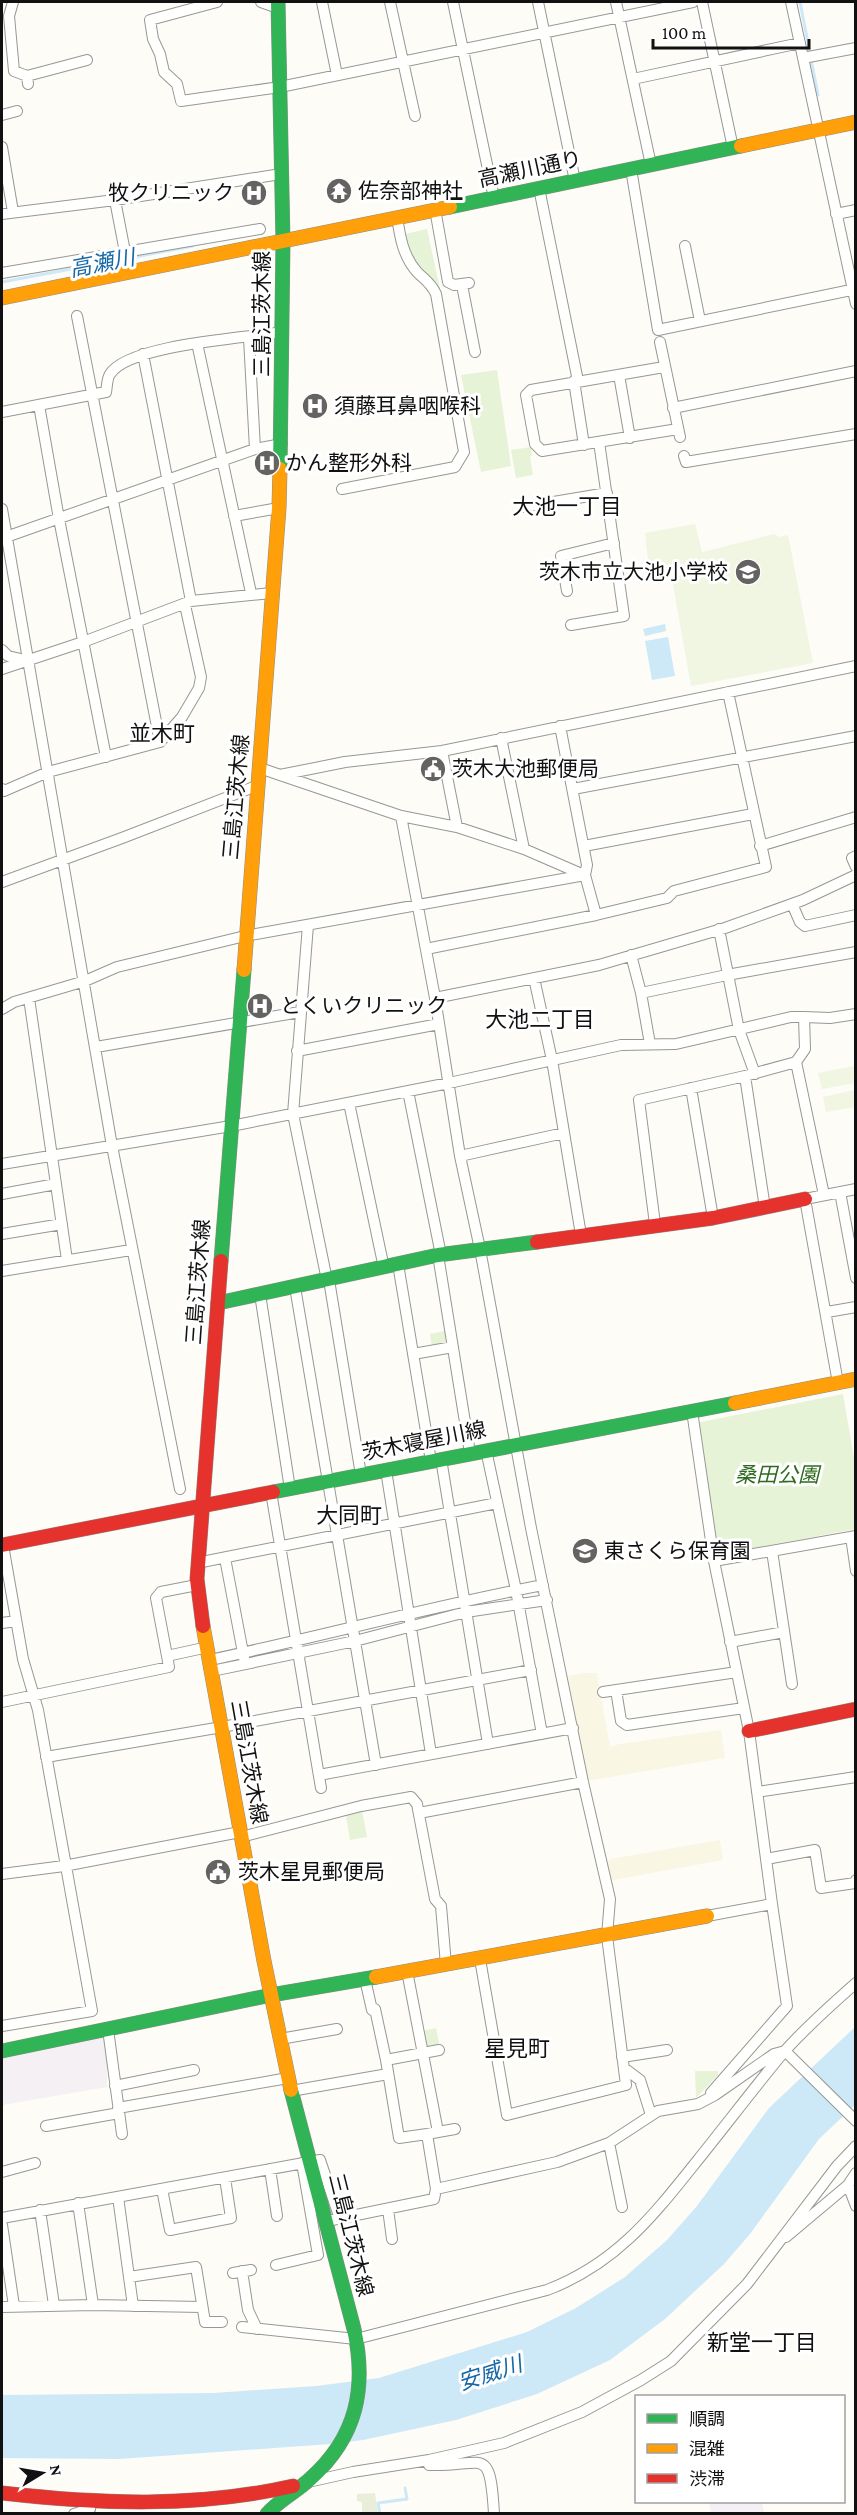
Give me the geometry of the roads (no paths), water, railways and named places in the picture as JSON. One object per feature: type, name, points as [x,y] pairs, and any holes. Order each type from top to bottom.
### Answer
[{"type":"main road","name":"三島江茨木線","points":[[267,2514],[288,2493],[307,2482],[320,2469],[341,2440],[357,2404],[360,2378],[357,2343],[306,2163],[280,2039],[240,1834],[197,1585],[201,1506],[279,508],[282,444],[283,242],[278,5]]},
{"type":"main road","name":"高瀬川通り","points":[[2,298],[283,242],[855,122]]},
{"type":"main road","points":[[218,1303],[440,1255],[655,1224],[713,1218],[806,1199]]},
{"type":"main road","name":"茨木寝屋川線","points":[[2,1545],[855,1379]]},
{"type":"main road","points":[[749,1731],[855,1709]]},
{"type":"main road","points":[[2,2052],[271,1995],[607,1936],[707,1916]]},
{"type":"main road","points":[[2,2493],[91,2503],[164,2504],[270,2492],[307,2482]]},
{"type":"street","points":[[13,2],[5,16],[14,71],[27,80],[87,60]]},
{"type":"street","points":[[218,2],[150,20],[153,39],[160,54],[164,72],[177,84],[181,101],[280,87],[693,2]]},
{"type":"street","points":[[261,2],[278,5]]},
{"type":"street","points":[[322,2],[337,75]]},
{"type":"street","points":[[390,2],[415,116]]},
{"type":"street","points":[[453,2],[494,198]]},
{"type":"street","points":[[538,2],[575,181]]},
{"type":"street","points":[[616,2],[651,165]]},
{"type":"street","points":[[702,2],[733,148]]},
{"type":"street","points":[[791,2],[800,44],[808,57],[819,129],[854,290],[855,304]]},
{"type":"street","points":[[633,79],[800,44]]},
{"type":"street","points":[[808,57],[855,48]]},
{"type":"street","points":[[2,115],[17,111]]},
{"type":"street","points":[[2,147],[13,212]]},
{"type":"street","points":[[631,169],[658,330],[854,290]]},
{"type":"street","points":[[2,214],[115,200],[280,174]]},
{"type":"street","points":[[539,188],[576,381],[584,445]]},
{"type":"street","points":[[115,200],[124,252]]},
{"type":"street","points":[[435,209],[448,282],[454,285],[466,284],[475,352]]},
{"type":"street","points":[[836,214],[855,210]]},
{"type":"street","points":[[342,489],[455,467],[464,452],[436,294],[431,283],[417,271],[402,247],[397,217]]},
{"type":"street","points":[[2,273],[260,229]]},
{"type":"street","points":[[685,246],[700,321]]},
{"type":"street","points":[[77,316],[160,742]]},
{"type":"street","points":[[2,412],[106,392],[110,374],[124,362],[143,354],[197,343],[283,332]]},
{"type":"street","points":[[249,338],[255,449]]},
{"type":"street","points":[[660,342],[679,433],[542,451],[535,444],[526,395],[531,390],[664,367]]},
{"type":"street","points":[[197,343],[251,593]]},
{"type":"street","points":[[2,789],[4,791],[48,772],[160,742],[182,717],[199,688],[201,677],[168,481],[143,354]]},
{"type":"street","points":[[673,408],[855,371]]},
{"type":"street","points":[[619,375],[630,438]]},
{"type":"street","points":[[39,405],[58,519],[106,757]]},
{"type":"street","points":[[684,456],[686,462],[855,434]]},
{"type":"street","points":[[571,625],[624,616],[599,442]]},
{"type":"street","points":[[6,537],[255,449],[282,444]]},
{"type":"street","points":[[524,507],[607,493]]},
{"type":"street","points":[[234,516],[279,508]]},
{"type":"street","points":[[2,509],[26,660],[85,981],[112,1146],[180,1489]]},
{"type":"street","points":[[567,591],[561,556],[614,543]]},
{"type":"street","points":[[2,669],[188,603],[251,593],[272,593]]},
{"type":"street","points":[[2,650],[8,656],[26,660]]},
{"type":"street","points":[[280,775],[345,762],[442,751],[855,666]]},
{"type":"street","points":[[426,949],[596,915],[667,898],[674,891],[766,867],[728,692]]},
{"type":"street","points":[[560,726],[584,846],[587,865],[585,875],[596,915]]},
{"type":"street","points":[[573,789],[855,736]]},
{"type":"street","points":[[501,738],[524,849]]},
{"type":"street","points":[[442,751],[458,827]]},
{"type":"street","points":[[260,768],[401,816],[458,827],[524,849],[585,875]]},
{"type":"street","points":[[2,882],[259,785]]},
{"type":"street","points":[[584,846],[753,814]]},
{"type":"street","points":[[401,816],[435,998],[460,1156],[480,1249],[543,1585],[583,1782],[610,1899],[607,1936],[626,2085],[507,2115],[480,1959]]},
{"type":"street","points":[[760,846],[855,817]]},
{"type":"street","points":[[855,856],[852,858],[855,867]]},
{"type":"street","points":[[435,998],[599,965],[719,929],[792,904],[855,874]]},
{"type":"street","points":[[2,1009],[117,968],[245,936],[585,875]]},
{"type":"street","points":[[792,904],[800,922],[805,926],[855,915]]},
{"type":"street","points":[[308,925],[292,1114],[328,1280],[362,1475]]},
{"type":"street","points":[[719,929],[750,1075],[765,1208]]},
{"type":"street","points":[[641,993],[855,952]]},
{"type":"street","points":[[632,955],[650,1044]]},
{"type":"street","points":[[534,978],[552,1060],[581,1235]]},
{"type":"street","points":[[29,998],[67,1260]]},
{"type":"street","points":[[96,1047],[300,1012]]},
{"type":"street","points":[[2,1164],[231,1126],[449,1083],[621,1045],[676,1044],[791,1017],[830,1018],[855,1014]]},
{"type":"street","points":[[655,1224],[639,1100],[750,1075],[796,1062],[805,1049],[804,1017]]},
{"type":"street","points":[[297,1051],[439,1024]]},
{"type":"street","points":[[796,1062],[824,1195]]},
{"type":"street","points":[[691,1088],[713,1218]]},
{"type":"street","points":[[408,1091],[440,1255],[470,1453]]},
{"type":"street","points":[[349,1102],[384,1268]]},
{"type":"street","points":[[460,1156],[564,1133]]},
{"type":"street","points":[[2,1194],[56,1184]]},
{"type":"street","points":[[837,1383],[827,1312],[806,1199],[855,1189]]},
{"type":"street","points":[[840,1192],[853,1251],[855,1278]]},
{"type":"street","points":[[2,1234],[62,1224]]},
{"type":"street","points":[[2,1271],[132,1250]]},
{"type":"street","points":[[398,1264],[413,1354],[450,1513],[488,1744]]},
{"type":"street","points":[[294,1287],[376,1765]]},
{"type":"street","points":[[260,1294],[290,1489]]},
{"type":"street","points":[[827,1312],[855,1307]]},
{"type":"street","points":[[413,1354],[453,1347]]},
{"type":"street","points":[[692,1411],[714,1561],[749,1731],[787,2006],[705,2101]]},
{"type":"street","points":[[486,1450],[519,1605],[542,1734]]},
{"type":"street","points":[[386,1470],[431,1755]]},
{"type":"street","points":[[271,1492],[321,1788]]},
{"type":"street","points":[[197,1563],[497,1503]]},
{"type":"street","points":[[714,1561],[853,1537],[855,1571]]},
{"type":"street","points":[[2,1545],[23,1659],[46,1756],[64,1866],[92,2010],[2,2026]]},
{"type":"street","points":[[772,1551],[792,1684]]},
{"type":"street","points":[[225,1558],[244,1659]]},
{"type":"street","points":[[2,1702],[169,1667],[156,1598],[161,1592],[197,1585]]},
{"type":"street","points":[[167,1656],[244,1659],[297,1648],[355,1641],[464,1600],[543,1585]]},
{"type":"street","points":[[297,1648],[353,1629],[547,1600]]},
{"type":"street","points":[[2,1623],[16,1621]]},
{"type":"street","points":[[730,1642],[784,1632]]},
{"type":"street","points":[[46,1756],[478,1682],[531,1670]]},
{"type":"street","points":[[603,1692],[737,1672]]},
{"type":"street","points":[[616,1690],[621,1721],[627,1725],[744,1708]]},
{"type":"street","points":[[319,1775],[573,1728]]},
{"type":"street","points":[[757,1792],[855,1777]]},
{"type":"street","points":[[419,1813],[583,1782]]},
{"type":"street","points":[[2,1874],[64,1866],[240,1834],[411,1797],[417,1804],[435,1899],[441,1906],[446,1965]]},
{"type":"street","points":[[766,1860],[815,1850],[821,1888],[855,1882],[855,1880]]},
{"type":"street","points":[[707,1916],[772,1904]]},
{"type":"street","points":[[326,2222],[434,2199],[436,2189],[432,2133],[422,2053],[407,1971]]},
{"type":"street","points":[[365,1978],[372,2010],[375,2009],[386,2060],[399,2138],[455,2129]]},
{"type":"street","points":[[242,2327],[357,2343],[547,2290],[568,2282],[596,2266],[630,2240],[656,2213],[787,2053],[855,1983]]},
{"type":"street","points":[[280,2039],[337,2029]]},
{"type":"street","points":[[108,2030],[122,2134]]},
{"type":"street","points":[[386,2060],[439,2050]]},
{"type":"street","points":[[622,2057],[668,2050]]},
{"type":"street","points":[[436,2189],[557,2162],[609,2143],[628,2133],[651,2115],[668,2108],[705,2101],[774,2054],[787,2053],[855,2121]]},
{"type":"street","points":[[624,2068],[639,2080],[651,2115]]},
{"type":"street","points":[[115,2086],[194,2070]]},
{"type":"street","points":[[45,2126],[118,2110],[290,2085],[388,2074]]},
{"type":"street","points":[[609,2143],[622,2207]]},
{"type":"street","points":[[307,2482],[353,2472],[411,2464],[504,2443],[582,2412],[641,2380],[671,2361],[747,2284],[837,2166],[855,2146]]},
{"type":"street","points":[[2,2218],[320,2160],[326,2222],[318,2255],[276,2265]]},
{"type":"street","points":[[2,2172],[34,2163]]},
{"type":"street","points":[[306,2163],[326,2222]]},
{"type":"street","points":[[270,2169],[277,2216]]},
{"type":"street","points":[[780,2239],[792,2234],[848,2185],[855,2172]]},
{"type":"street","points":[[162,2189],[170,2230],[231,2218],[225,2178]]},
{"type":"street","points":[[848,2185],[855,2206]]},
{"type":"street","points":[[118,2197],[133,2306]]},
{"type":"street","points":[[78,2203],[93,2305]]},
{"type":"street","points":[[388,2209],[392,2240]]},
{"type":"street","points":[[40,2210],[54,2305]]},
{"type":"street","points":[[2,2225],[14,2306]]},
{"type":"street","points":[[129,2277],[196,2267],[206,2322],[222,2322]]},
{"type":"street","points":[[242,2271],[249,2310],[257,2329]]},
{"type":"street","points":[[2,2307],[93,2305],[202,2307]]},
{"type":"street","points":[[411,2464],[443,2465],[470,2461],[480,2462],[488,2468],[492,2478],[494,2514]]},
{"type":"street","points":[[74,2514],[90,2509],[91,2503]]},
{"type":"water","points":[[665,624],[666,631],[645,636],[643,629]]},
{"type":"water","points":[[668,637],[675,676],[652,680],[645,641]]},
{"type":"water","name":"安威川","points":[[855,2027],[855,2105],[819,2139],[750,2234],[724,2264],[665,2319],[610,2360],[537,2394],[456,2420],[363,2440],[119,2459],[2,2458],[2,2395],[214,2393],[316,2386],[379,2378],[527,2332],[576,2308],[625,2277],[667,2240],[697,2206],[769,2108]]},
{"type":"waterway","name":"高瀬川","points":[[800,2],[810,53]]},
{"type":"waterway","name":"高瀬川","points":[[811,59],[818,95]]},
{"type":"waterway","name":"高瀬川","points":[[2,282],[193,246]]},
{"type":"waterway","points":[[380,2514],[378,2503],[407,2499],[405,2488]]},
{"type":"place","name":"佐奈部神社","points":[[339,191]]},
{"type":"place","name":"牧クリニック","points":[[254,193]]},
{"type":"place","name":"須藤耳鼻咽喉科","points":[[315,406]]},
{"type":"place","name":"かん整形外科","points":[[267,463]]},
{"type":"place","name":"茨木市立大池小学校","points":[[748,572]]},
{"type":"place","name":"茨木大池郵便局","points":[[433,769]]},
{"type":"place","name":"とくいクリニック","points":[[260,1006]]},
{"type":"place","name":"東さくら保育園","points":[[585,1551]]},
{"type":"place","name":"茨木星見郵便局","points":[[218,1872]]},
{"type":"district","name":"大池一丁目","points":[[567,506]]},
{"type":"district","name":"並木町","points":[[162,733]]},
{"type":"district","name":"大池二丁目","points":[[540,1019]]},
{"type":"district","name":"大同町","points":[[349,1515]]},
{"type":"district","name":"星見町","points":[[517,2048]]},
{"type":"district","name":"新堂一丁目","points":[[762,2342]]},
{"type":"park label","name":"桑田公園","points":[[777,1475]]}]
